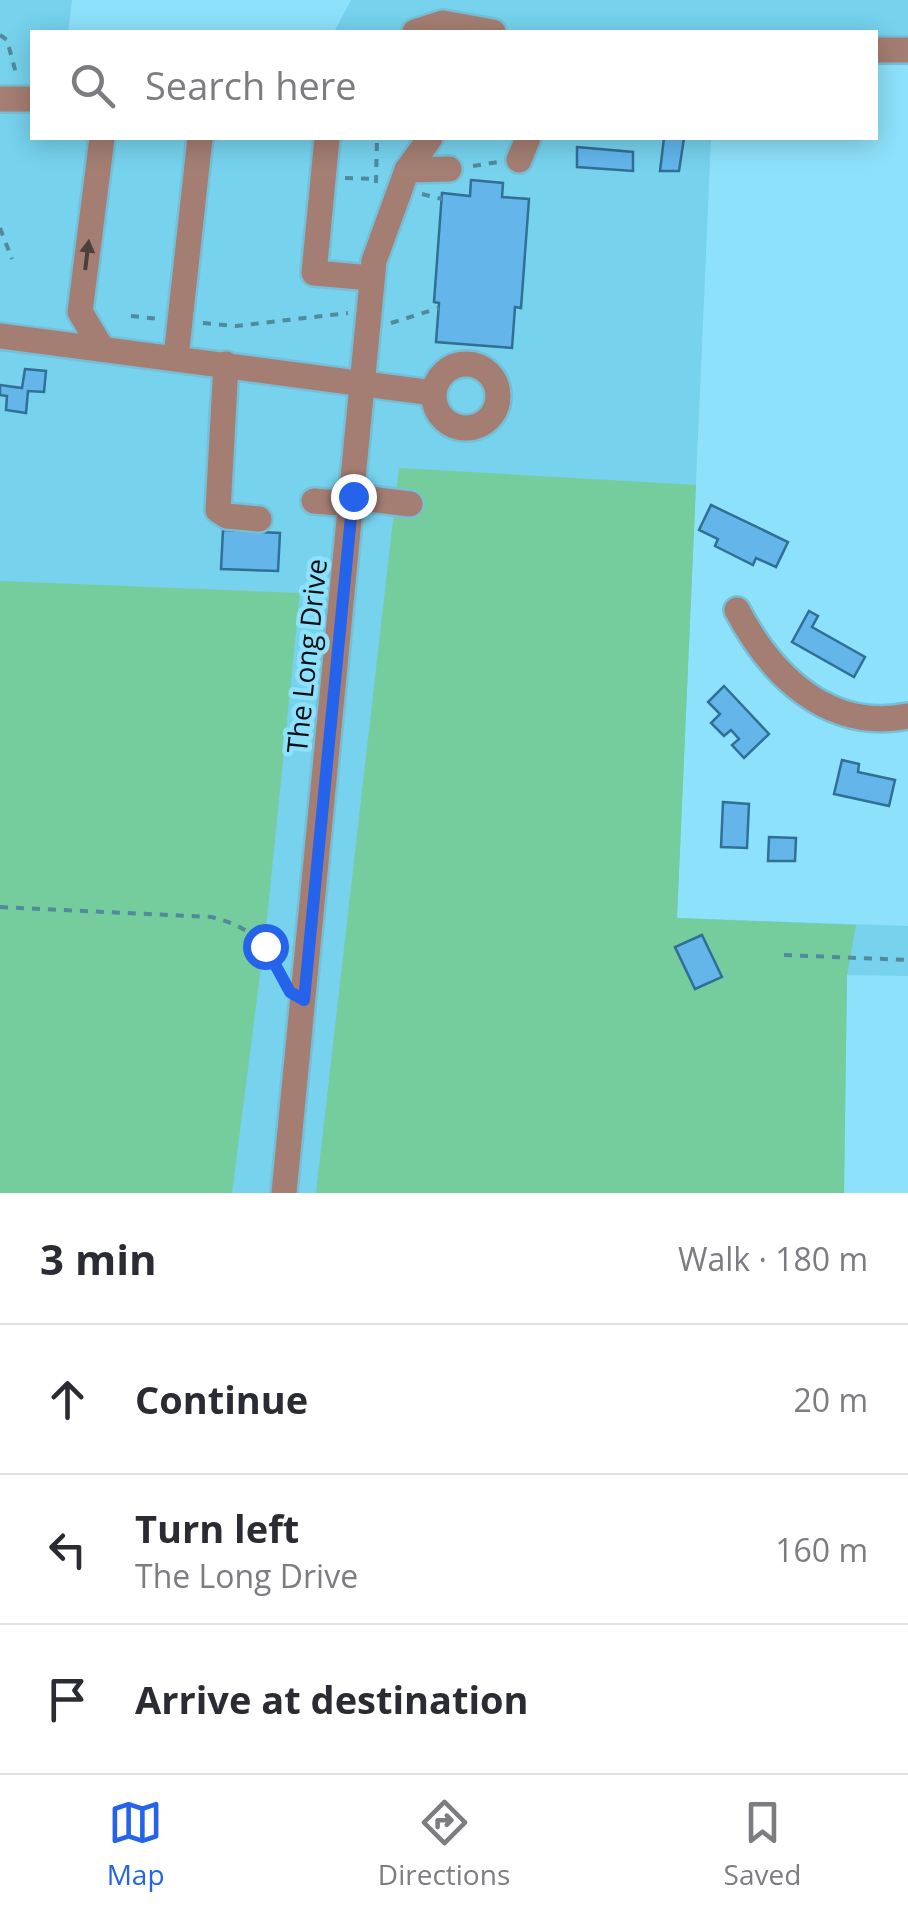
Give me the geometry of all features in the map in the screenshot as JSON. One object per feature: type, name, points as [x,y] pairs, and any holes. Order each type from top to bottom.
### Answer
[{"type":"street","points":[[421,30],[442,23],[482,30]]},
{"type":"street","points":[[878,50],[908,50]]},
{"type":"street","points":[[101,347],[80,312],[102,140]]},
{"type":"street","points":[[176,358],[200,140]]},
{"type":"street","points":[[326,140],[314,273],[372,278]]},
{"type":"street","name":"The Long Drive","points":[[284,1193],[372,278],[391,206],[407,170],[429,140]]},
{"type":"street","points":[[407,170],[449,170]]},
{"type":"street","points":[[0,336],[433,393]]},
{"type":"street","points":[[226,364],[218,510],[227,516],[259,519]]},
{"type":"street","points":[[314,501],[410,504]]},
{"type":"street","points":[[737,610],[772,668],[806,695],[848,714],[873,718],[908,716]]},
{"type":"path","points":[[0,34],[7,40],[18,95]]},
{"type":"path","points":[[449,170],[524,148]]},
{"type":"path","points":[[0,228],[12,259]]},
{"type":"path","points":[[131,316],[236,326],[346,313],[392,324],[439,308]]},
{"type":"path","points":[[0,907],[230,922],[242,926],[265,946],[290,992],[304,1000]]},
{"type":"path","points":[[784,955],[908,960]]},
{"type":"shaded area","points":[[0,0],[72,0],[68,30],[30,30],[30,140],[711,140],[677,918],[908,926],[908,976],[847,975],[844,1193],[0,1193]]},
{"type":"shaded area","points":[[351,0],[908,0],[908,60],[878,60],[878,30],[335,30]]},
{"type":"green space","points":[[399,468],[696,485],[677,918],[856,925],[847,975],[844,1193],[316,1193]]},
{"type":"green space","points":[[0,581],[300,593],[266,928],[232,1193],[0,1193]]},
{"type":"building","points":[[664,140],[684,140],[679,171],[660,171]]},
{"type":"building","points":[[577,147],[633,152],[633,171],[577,167]]},
{"type":"building","points":[[471,180],[503,183],[502,197],[529,199],[521,308],[515,307],[512,348],[436,342],[439,303],[434,302],[442,193],[470,196]]},
{"type":"building","points":[[25,369],[46,371],[44,392],[28,391],[26,413],[6,410],[7,396],[0,395],[0,385],[22,388]]},
{"type":"building","points":[[711,505],[788,542],[776,567],[756,558],[753,565],[715,546],[718,539],[699,530]]},
{"type":"building","points":[[223,530],[280,533],[278,571],[221,569]]},
{"type":"building","points":[[809,611],[818,616],[812,627],[865,657],[854,677],[792,642]]},
{"type":"building","points":[[724,686],[769,734],[744,758],[732,745],[739,739],[731,730],[724,736],[711,723],[720,714],[708,702]]},
{"type":"building","points":[[842,760],[859,764],[858,772],[895,780],[889,806],[834,794]]},
{"type":"building","points":[[723,802],[749,804],[747,848],[721,847]]},
{"type":"building","points":[[769,837],[796,838],[795,861],[768,861]]},
{"type":"building","points":[[702,935],[722,977],[695,989],[675,947]]},
{"type":"route","points":[[265,946],[290,992],[304,1000],[353,496]]}]
